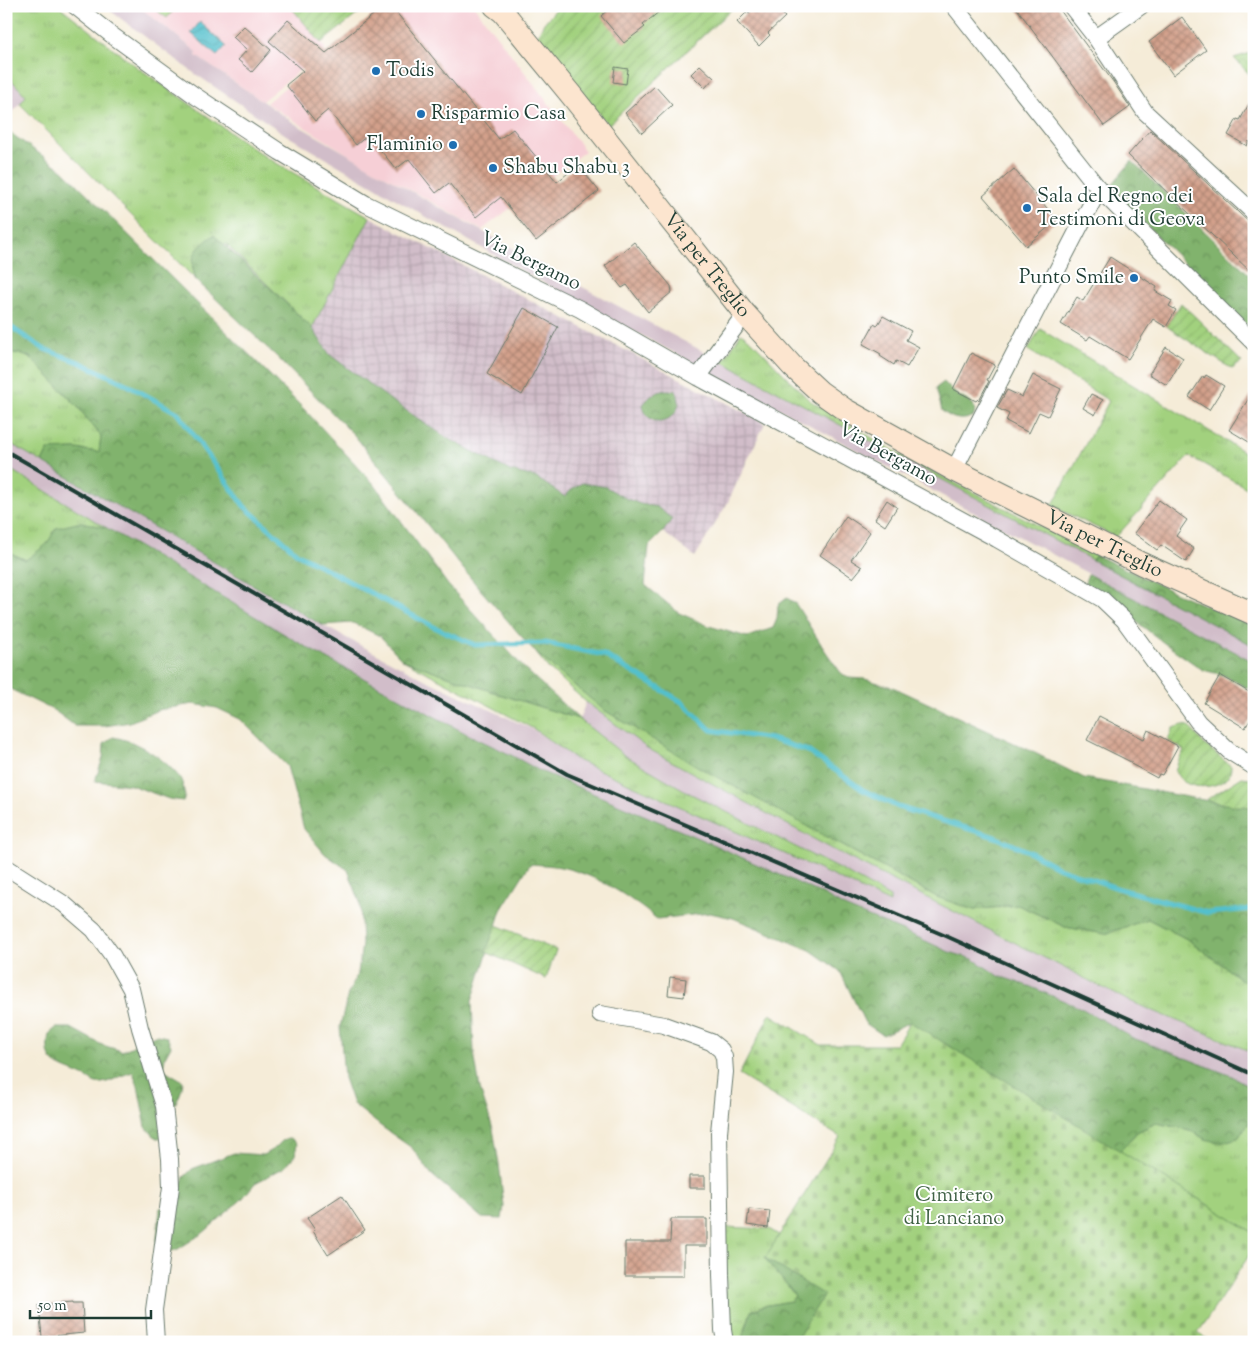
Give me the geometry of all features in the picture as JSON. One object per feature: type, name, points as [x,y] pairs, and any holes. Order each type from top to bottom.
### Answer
[{"type":"main road","name":"Via per Treglio","points":[[500,8],[745,314],[793,367],[820,392],[844,409],[954,470],[1142,564],[1254,614]]},
{"type":"street","name":"Via Bergamo","points":[[75,6],[194,95],[280,152],[366,204],[580,309],[1102,599],[1124,620],[1198,722],[1229,751],[1254,767]]},
{"type":"street","points":[[954,6],[1099,189],[1254,343]]},
{"type":"street","points":[[1071,6],[1096,38],[1145,112],[1254,213]]},
{"type":"street","points":[[1096,38],[1142,6]]},
{"type":"street","points":[[954,470],[1099,189]]},
{"type":"street","points":[[698,376],[745,314]]},
{"type":"street","points":[[6,867],[64,904],[94,930],[112,954],[131,989],[140,1028],[164,1106],[170,1159],[171,1187],[154,1310],[156,1341]]},
{"type":"street","points":[[600,1014],[664,1025],[711,1042],[721,1050],[724,1057],[725,1072],[719,1132],[723,1329],[725,1342]]},
{"type":"shaded area","points":[[104,6],[138,6],[197,52],[196,56],[294,123],[575,283],[1254,646],[1254,662],[568,296],[430,219],[286,135],[191,71]]},
{"type":"shaded area","points":[[138,6],[290,6],[326,49],[262,101],[196,56],[197,52]]},
{"type":"shaded area","points":[[362,6],[474,6],[585,151],[482,230],[359,161],[266,103],[371,17]]},
{"type":"shaded area","points":[[6,74],[26,96],[6,120]]},
{"type":"shaded area","points":[[370,217],[765,423],[727,504],[695,557],[663,532],[671,519],[657,507],[640,504],[606,487],[582,483],[570,491],[566,497],[535,477],[510,471],[447,438],[392,401],[330,355],[312,328]]},
{"type":"shaded area","points":[[6,441],[322,625],[426,680],[534,730],[566,752],[586,702],[647,748],[845,856],[1125,999],[1254,1053],[1254,1089],[1232,1076],[1133,1038],[1081,1008],[999,976],[973,959],[949,952],[844,907],[820,893],[712,844],[540,771],[467,734],[311,650],[6,467]]},
{"type":"green space","points":[[6,6],[59,6],[137,67],[264,156],[370,217],[312,328],[226,244],[192,266],[196,280],[20,104],[26,96],[6,74]]},
{"type":"green space","points":[[151,6],[177,6],[167,18]]},
{"type":"green space","points":[[290,6],[362,6],[364,9],[321,43]]},
{"type":"green space","points":[[559,6],[735,6],[608,125],[536,38],[544,23]]},
{"type":"green space","points":[[1254,52],[1254,79],[1234,58]]},
{"type":"green space","points":[[6,130],[64,171],[302,407],[374,484],[448,585],[523,667],[579,719],[502,695],[403,660],[380,636],[353,623],[322,625],[42,462],[48,450],[76,449],[99,452],[101,436],[77,406],[30,357],[6,351]]},
{"type":"green space","points":[[1132,161],[1254,279],[1254,332],[1109,188]]},
{"type":"green space","points":[[214,235],[312,328],[330,355],[392,401],[447,438],[510,471],[535,477],[565,497],[582,483],[606,487],[640,504],[657,507],[672,519],[663,532],[649,546],[645,585],[679,613],[709,626],[747,637],[773,628],[777,619],[778,605],[787,598],[795,603],[841,673],[849,678],[865,679],[895,688],[1027,749],[1084,778],[1236,806],[1254,807],[1254,982],[1243,981],[1189,940],[1148,919],[1105,934],[1065,927],[1018,905],[974,910],[937,897],[702,769],[604,710],[536,653],[478,587],[355,436],[276,356],[196,280],[193,265],[195,254]]},
{"type":"green space","points":[[1181,303],[1242,362],[1232,369],[1169,328],[1167,326]]},
{"type":"green space","points":[[1040,329],[1254,458],[1254,492],[1189,456],[1116,537],[1052,506],[1109,401],[1028,350]]},
{"type":"green space","points":[[741,333],[753,342],[809,400],[899,454],[1096,555],[1092,560],[723,362]]},
{"type":"green space","points":[[6,351],[30,357],[77,406],[101,436],[99,452],[76,449],[48,450],[42,462],[6,441]]},
{"type":"green space","points":[[944,382],[956,394],[973,404],[974,416],[957,419],[942,411],[936,388]]},
{"type":"green space","points":[[668,390],[676,391],[679,400],[677,409],[667,419],[652,420],[646,414],[643,405],[654,394]]},
{"type":"green space","points":[[6,467],[107,528],[81,522],[26,560],[6,551]]},
{"type":"green space","points":[[81,522],[107,528],[311,650],[540,771],[712,844],[820,893],[844,907],[949,952],[973,959],[999,976],[1081,1008],[1133,1038],[1232,1076],[1254,1089],[1254,1120],[1248,1124],[1238,1138],[1220,1143],[1205,1139],[1190,1130],[1156,1123],[1137,1132],[1120,1151],[910,1022],[883,1035],[865,1023],[840,971],[810,950],[733,918],[710,913],[657,919],[603,882],[561,867],[530,864],[501,910],[472,1001],[474,1053],[480,1089],[493,1129],[504,1206],[502,1219],[482,1218],[432,1175],[412,1148],[353,1104],[344,1078],[340,1027],[348,994],[358,973],[362,944],[360,902],[348,870],[325,854],[304,829],[287,766],[240,719],[217,708],[193,704],[158,710],[130,722],[105,726],[75,726],[55,711],[8,688],[6,677],[6,551],[26,560],[47,544],[56,528]]},
{"type":"green space","points":[[1096,555],[1176,593],[1254,626],[1254,646],[1092,560]]},
{"type":"green space","points":[[1088,574],[1254,662],[1254,679],[1249,689],[1223,675],[1203,670],[1164,643],[1085,582]]},
{"type":"green space","points":[[536,653],[604,710],[808,827],[937,897],[974,910],[1018,905],[1065,927],[1105,934],[1148,919],[1189,940],[1243,981],[1254,982],[1254,1053],[1125,999],[845,856],[647,748],[586,702],[549,669]]},
{"type":"green space","points":[[403,660],[502,695],[579,719],[624,755],[691,794],[890,897],[890,903],[577,760],[534,729]]},
{"type":"green space","points":[[1183,725],[1189,726],[1204,744],[1231,766],[1230,773],[1221,782],[1200,787],[1183,781],[1175,772],[1184,750],[1168,740],[1173,728]]},
{"type":"green space","points":[[113,737],[132,742],[167,764],[181,780],[185,797],[183,801],[169,799],[131,785],[95,781],[103,758],[104,744]]},
{"type":"green space","points":[[1242,777],[1250,778],[1254,781],[1254,807],[1236,806],[1206,800]]},
{"type":"green space","points":[[496,925],[556,950],[546,979],[486,952]]},
{"type":"green space","name":"Cimitero di Lanciano","points":[[770,1014],[821,1045],[896,1045],[910,1022],[1254,1233],[1254,1248],[1198,1333],[1211,1342],[795,1342],[824,1295],[765,1258],[840,1137],[739,1075]]},
{"type":"green space","points":[[56,1028],[71,1028],[102,1045],[122,1051],[157,1035],[167,1037],[171,1046],[165,1057],[163,1069],[183,1081],[180,1095],[169,1118],[164,1138],[156,1138],[146,1127],[138,1086],[133,1072],[110,1081],[96,1083],[55,1063],[48,1053],[48,1045],[49,1034]]},
{"type":"green space","points":[[1254,1120],[1254,1233],[1120,1151],[1137,1132],[1156,1123],[1190,1130],[1205,1139],[1238,1138],[1248,1124]]},
{"type":"green space","points":[[291,1138],[297,1144],[295,1155],[285,1167],[255,1183],[242,1199],[203,1233],[178,1249],[155,1257],[160,1208],[173,1206],[184,1177],[192,1169],[234,1153],[263,1155],[282,1141]]},
{"type":"green space","points":[[724,1227],[769,1229],[779,1235],[766,1258],[795,1296],[791,1301],[763,1306],[751,1311],[741,1342],[727,1342]]},
{"type":"green space","points":[[765,1258],[824,1295],[795,1342],[742,1342],[751,1311],[763,1306],[791,1301],[795,1296]]},
{"type":"water","points":[[200,22],[226,46],[217,56],[191,33]]},
{"type":"building","points":[[384,6],[391,6],[499,139],[513,129],[557,182],[578,165],[599,191],[536,241],[501,197],[476,217],[449,183],[436,193],[409,159],[396,169],[368,135],[356,145],[328,110],[315,121],[286,85],[303,71],[269,41],[288,20],[326,53]]},
{"type":"building","points":[[612,6],[666,6],[643,25],[645,27],[624,43],[601,16]]},
{"type":"building","points":[[756,6],[775,6],[785,17],[768,33],[770,35],[759,46],[737,22]]},
{"type":"building","points":[[1015,6],[1057,6],[1130,107],[1104,126]]},
{"type":"building","points":[[1182,17],[1206,50],[1173,75],[1149,42]]},
{"type":"building","points":[[244,26],[271,50],[252,72],[238,60],[247,50],[233,37]]},
{"type":"building","points":[[700,65],[714,78],[705,88],[691,74]]},
{"type":"building","points":[[615,67],[628,69],[626,84],[613,82]]},
{"type":"building","points":[[655,86],[672,105],[642,133],[625,113]]},
{"type":"building","points":[[1254,95],[1254,146],[1249,141],[1247,146],[1228,135],[1237,119],[1240,120]]},
{"type":"building","points":[[1150,130],[1254,227],[1254,275],[1128,155]]},
{"type":"building","points":[[1014,169],[1057,220],[1026,246],[983,196]]},
{"type":"building","points":[[634,242],[671,286],[672,292],[648,312],[627,285],[622,288],[605,266]]},
{"type":"building","points":[[1110,257],[1157,287],[1155,291],[1172,301],[1169,306],[1176,310],[1166,327],[1153,319],[1128,359],[1090,336],[1087,340],[1061,324],[1077,297],[1083,301]]},
{"type":"building","points":[[524,308],[558,327],[522,395],[487,374]]},
{"type":"building","points":[[883,316],[911,331],[906,340],[919,347],[907,367],[896,361],[894,365],[880,356],[881,354],[863,344],[874,324],[877,326]]},
{"type":"building","points":[[1166,347],[1183,358],[1167,385],[1149,374]]},
{"type":"building","points":[[971,353],[995,365],[979,400],[976,401],[953,389]]},
{"type":"building","points":[[1033,375],[1061,389],[1048,416],[1039,412],[1029,433],[1006,421],[1009,414],[997,408],[1007,390],[1022,397]]},
{"type":"building","points":[[1206,375],[1224,386],[1209,410],[1189,397],[1203,376],[1204,378]]},
{"type":"building","points":[[1254,390],[1254,445],[1229,430]]},
{"type":"building","points":[[1091,394],[1103,400],[1095,415],[1083,408]]},
{"type":"building","points":[[887,500],[897,507],[885,526],[875,519]]},
{"type":"building","points":[[1159,500],[1187,520],[1176,536],[1194,549],[1186,562],[1161,545],[1157,550],[1134,533]]},
{"type":"building","points":[[846,516],[870,532],[851,560],[862,567],[853,578],[820,555]]},
{"type":"building","points":[[1220,675],[1254,695],[1254,714],[1245,728],[1204,703]]},
{"type":"building","points":[[1099,716],[1144,739],[1148,730],[1178,746],[1162,775],[1159,774],[1157,778],[1131,764],[1131,762],[1087,740]]},
{"type":"building","points":[[670,977],[686,979],[684,997],[668,995]]},
{"type":"building","points":[[689,1176],[705,1176],[705,1188],[689,1188]]},
{"type":"building","points":[[342,1195],[365,1230],[328,1255],[307,1218]]},
{"type":"building","points":[[749,1209],[770,1211],[768,1228],[747,1225]]},
{"type":"building","points":[[671,1219],[707,1219],[707,1246],[684,1246],[684,1276],[625,1276],[625,1242],[670,1242]]},
{"type":"building","points":[[82,1303],[84,1333],[42,1337],[39,1305]]},
{"type":"waterway","points":[[6,324],[44,349],[79,362],[124,383],[178,413],[244,506],[298,554],[434,627],[475,645],[545,643],[604,655],[682,702],[711,730],[771,739],[808,751],[863,790],[898,807],[995,837],[1028,851],[1059,868],[1120,889],[1208,913],[1254,909]]},
{"type":"railway","points":[[6,451],[567,774],[946,936],[1254,1075]]},
{"type":"place","name":"Todis","points":[[376,71]]},
{"type":"place","name":"Risparmio Casa","points":[[421,114]]},
{"type":"place","name":"Flaminio","points":[[453,145]]},
{"type":"place","name":"Shabu Shabu 3","points":[[493,168]]},
{"type":"place","name":"Sala del Regno dei Testimoni di Geova","points":[[1027,208]]},
{"type":"place","name":"Punto Smile","points":[[1134,278]]}]
